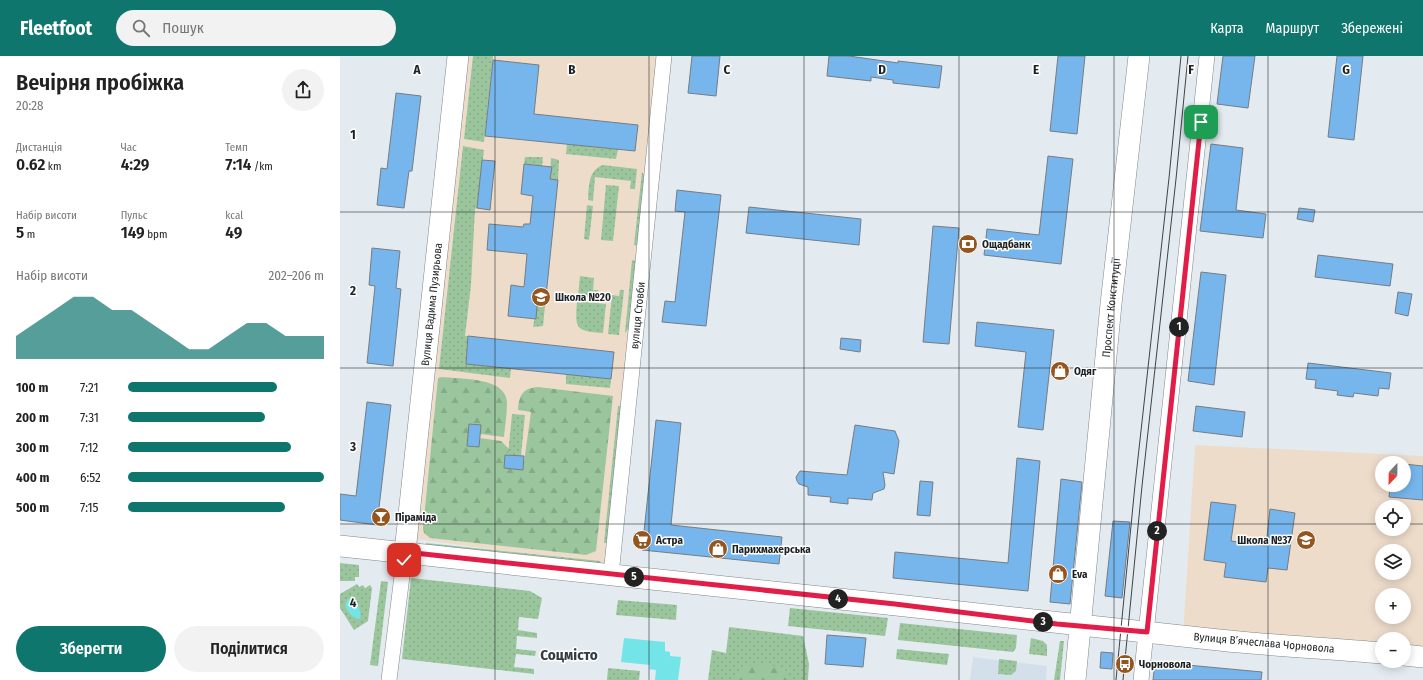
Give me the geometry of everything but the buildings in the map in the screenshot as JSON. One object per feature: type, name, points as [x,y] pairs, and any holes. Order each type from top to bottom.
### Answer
[{"type":"street","name":"Вулиця Вадима Пузирьова","points":[[405,552],[458,56]]},
{"type":"street","name":"вулиця Стовби","points":[[611,575],[664,56]]},
{"type":"street","name":"Проспект Конституції","points":[[1075,680],[1112,296],[1139,56]]},
{"type":"street","points":[[1141,680],[1208,56]]},
{"type":"street","points":[[340,546],[1147,632]]},
{"type":"street","points":[[389,680],[405,552]]},
{"type":"street","name":"Вулиця Вʼячеслава Чорновола","points":[[1147,632],[1236,642],[1375,652]]},
{"type":"street","points":[[1411,656],[1423,657]]},
{"type":"shaded area","name":"Школа №20","points":[[462,56],[672,56],[619,567],[410,538]]},
{"type":"shaded area","name":"Школа №37","points":[[1195,445],[1423,456],[1423,651],[1411,650],[1411,632],[1375,632],[1375,649],[1183,635]]},
{"type":"shaded area","points":[[973,657],[1047,666],[1046,680],[970,680]]},
{"type":"green space","points":[[473,56],[493,56],[484,142],[464,139]]},
{"type":"green space","points":[[567,144],[618,149],[616,159],[566,154]]},
{"type":"green space","points":[[463,146],[484,150],[477,208],[475,209],[471,285],[465,336],[468,336],[466,363],[511,368],[510,378],[439,369]]},
{"type":"green space","points":[[525,157],[543,157],[542,166],[524,164]]},
{"type":"green space","points":[[551,158],[559,160],[558,180],[550,179]]},
{"type":"green space","points":[[603,165],[637,169],[635,189],[630,189],[631,181],[595,177],[593,201],[588,200],[589,185],[592,175],[598,167]]},
{"type":"green space","points":[[642,172],[646,177],[639,246],[634,245]]},
{"type":"green space","points":[[606,185],[619,186],[613,241],[601,240]]},
{"type":"green space","points":[[587,205],[593,206],[589,240],[584,239]]},
{"type":"green space","points":[[632,260],[637,261],[630,327],[625,333]]},
{"type":"green space","points":[[580,276],[594,278],[593,290],[598,290],[598,298],[578,296]]},
{"type":"green space","points":[[620,290],[624,290],[619,335],[608,334],[612,295],[619,296]]},
{"type":"green space","points":[[577,301],[606,304],[603,333],[587,331],[579,327],[576,318]]},
{"type":"green space","points":[[537,305],[545,306],[543,326],[533,327]]},
{"type":"green space","points":[[566,374],[611,379],[610,388],[566,384]]},
{"type":"green space","points":[[442,377],[481,381],[499,388],[505,394],[507,402],[504,437],[480,434],[481,425],[469,424],[467,446],[479,447],[480,438],[501,441],[509,449],[508,455],[505,455],[504,468],[523,469],[531,412],[518,410],[519,401],[522,394],[528,389],[538,387],[613,396],[596,551],[586,555],[430,538],[424,533],[423,528],[438,378]]},
{"type":"green space","points":[[618,406],[622,406],[608,543],[604,543]]},
{"type":"green space","points":[[512,414],[525,415],[521,456],[508,455]]},
{"type":"green space","points":[[426,543],[600,561],[602,566],[424,548]]},
{"type":"green space","points":[[340,563],[359,565],[359,577],[355,577],[355,581],[340,581]]},
{"type":"green space","points":[[411,578],[530,591],[542,598],[538,619],[519,617],[518,630],[537,633],[537,638],[517,636],[516,649],[536,651],[535,656],[516,654],[514,667],[534,669],[534,674],[402,659]]},
{"type":"green space","points":[[381,581],[388,582],[378,666],[370,665]]},
{"type":"green space","points":[[357,584],[359,587],[363,585],[365,588],[370,585],[372,588],[368,621],[354,630],[340,608],[340,594]]},
{"type":"green space","points":[[618,600],[677,605],[676,620],[616,615]]},
{"type":"green space","points":[[790,608],[888,618],[885,636],[788,626]]},
{"type":"green space","points":[[900,623],[1017,635],[1016,648],[1013,652],[898,640]]},
{"type":"green space","points":[[729,627],[803,636],[809,664],[808,680],[708,680],[712,650],[726,653]]},
{"type":"green space","points":[[1031,638],[1043,641],[1047,645],[1047,656],[1029,654]]},
{"type":"green space","points":[[1060,641],[1064,641],[1060,680],[1054,680]]},
{"type":"green space","points":[[897,649],[949,654],[947,665],[896,659]]},
{"type":"green space","points":[[999,659],[1017,661],[1016,671],[1011,675],[998,674]]},
{"type":"green space","points":[[762,665],[784,667],[791,680],[736,680],[742,666]]},
{"type":"green space","points":[[608,668],[640,671],[639,680],[607,680]]},
{"type":"water","points":[[348,599],[354,599],[360,612],[360,619],[357,619],[347,610],[345,605]]},
{"type":"water","points":[[624,638],[665,642],[665,651],[670,652],[670,656],[681,657],[678,680],[655,680],[656,670],[649,669],[650,665],[621,662]]},
{"type":"tram line","points":[[1116,680],[1135,485],[1181,56]]},
{"type":"tram line","points":[[1123,680],[1142,486],[1188,56]]},
{"type":"place","name":"Ощадбанк","points":[[968,244]]},
{"type":"place","name":"Школа №20","points":[[541,297]]},
{"type":"place","name":"Одяг","points":[[1060,371]]},
{"type":"place","name":"Піраміда","points":[[381,517]]},
{"type":"place","name":"Астра","points":[[642,540]]},
{"type":"place","name":"Школа №37","points":[[1306,540]]},
{"type":"place","name":"Парихмахерська","points":[[718,549]]},
{"type":"place","name":"Eva","points":[[1058,574]]},
{"type":"place","name":"Чорновола","points":[[1125,664]]},
{"type":"district","name":"Соцмісто","points":[[569,655]]},
{"type":"route","points":[[404,560],[405,552],[712,586],[895,604],[1057,624],[1147,632],[1201,122]]}]
